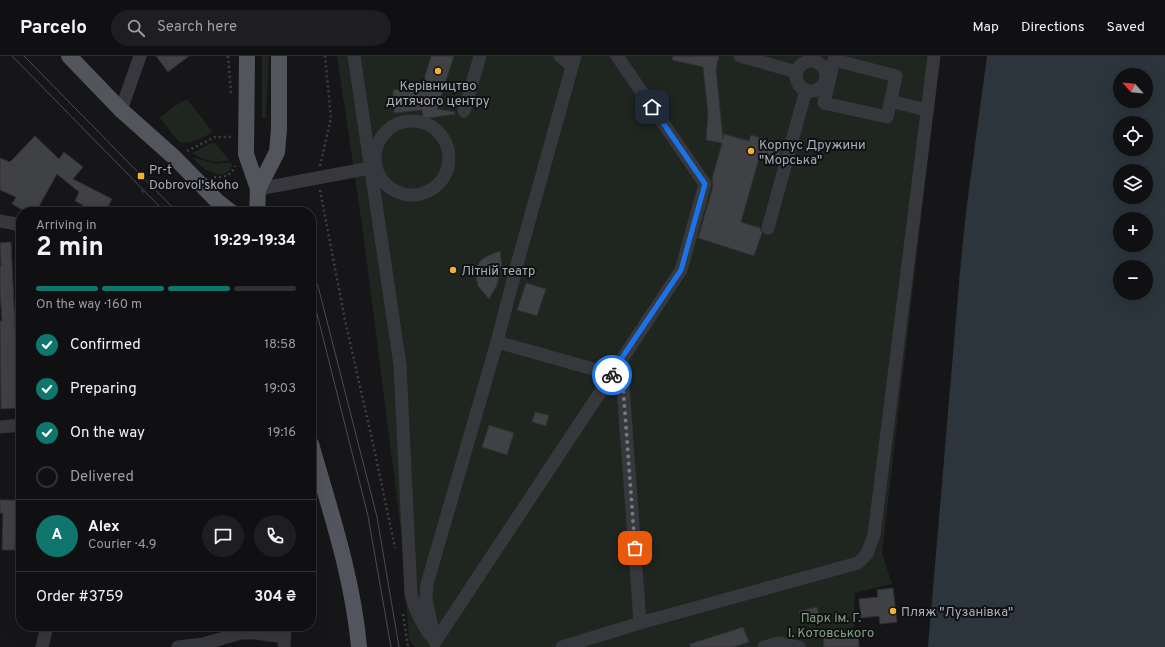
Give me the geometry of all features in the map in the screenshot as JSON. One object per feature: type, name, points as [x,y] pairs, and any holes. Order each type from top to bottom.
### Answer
[{"type":"main road","points":[[70,56],[121,110],[175,158],[225,207]]},
{"type":"main road","points":[[247,56],[246,154],[258,189],[257,207]]},
{"type":"main road","points":[[258,189],[277,152],[279,129],[279,56]]},
{"type":"main road","points":[[316,462],[345,565],[358,629],[359,647]]},
{"type":"street","points":[[121,110],[140,56]]},
{"type":"street","points":[[354,56],[373,167],[400,365],[411,595],[414,607],[422,624],[438,644]]},
{"type":"street","points":[[464,111],[480,56]]},
{"type":"street","points":[[438,644],[426,599],[428,584],[497,342],[574,61],[560,56]]},
{"type":"street","points":[[438,644],[611,374],[681,270],[705,184],[617,56]]},
{"type":"street","points":[[740,56],[797,72]]},
{"type":"street","points":[[562,647],[640,623],[858,563],[867,554],[874,535],[934,56]]},
{"type":"street","points":[[815,59],[822,66],[828,79],[821,87],[811,91],[806,90],[798,81],[797,72],[802,65],[815,59]]},
{"type":"street","points":[[834,60],[896,76],[887,118],[824,103],[828,79],[834,60]]},
{"type":"street","points":[[768,228],[806,90]]},
{"type":"street","points":[[890,101],[928,110]]},
{"type":"street","points":[[406,121],[418,121],[434,128],[446,142],[449,154],[449,166],[444,178],[436,187],[425,193],[412,196],[400,194],[389,188],[373,167],[378,143],[385,133],[394,125],[406,121]]},
{"type":"street","points":[[258,189],[373,167]]},
{"type":"street","points":[[0,221],[16,224]]},
{"type":"street","points":[[497,342],[611,374],[617,378],[623,386],[640,623]]},
{"type":"street","points":[[0,427],[16,425]]},
{"type":"street","points":[[42,647],[46,631]]},
{"type":"street","points":[[178,647],[203,644],[241,633],[256,633],[284,637]]},
{"type":"street","points":[[764,647],[779,643],[799,647]]},
{"type":"path","points":[[325,56],[331,118],[317,177],[345,320],[375,453],[395,553]]},
{"type":"path","points":[[175,158],[215,137],[234,137]]},
{"type":"path","points":[[210,176],[220,178],[228,176],[235,169],[236,164]]},
{"type":"path","points":[[402,608],[408,647]]},
{"type":"green space","points":[[262,56],[269,56],[266,118],[262,118]]},
{"type":"green space","name":"Парк ім. Г. І. Котовського","points":[[337,56],[940,56],[882,553],[892,584],[855,593],[853,647],[415,647],[409,640],[402,538],[363,232]]},
{"type":"green space","points":[[187,99],[212,133],[195,141],[182,143],[178,141],[160,118],[173,107]]},
{"type":"green space","points":[[214,142],[229,160],[220,162],[210,161],[200,158],[192,153]]},
{"type":"green space","points":[[192,157],[216,164],[231,162],[232,166],[223,174],[217,174],[200,165]]},
{"type":"shaded area","points":[[987,56],[1165,56],[1165,647],[928,647],[961,260]]},
{"type":"building","points":[[156,56],[189,56],[168,72]]},
{"type":"building","name":"Керівництво дитячого центру","points":[[431,56],[454,56],[437,109],[455,112],[455,114],[423,119],[422,110],[394,113],[393,90],[422,87]]},
{"type":"building","name":"Корпус Дружини \"Морська\"","points":[[673,56],[719,56],[716,69],[723,139],[724,134],[749,141],[751,135],[783,144],[778,163],[759,158],[741,222],[760,228],[762,233],[754,256],[698,238],[713,186],[712,179],[722,143],[706,140],[708,114],[703,67],[672,60]]},
{"type":"building","points":[[35,136],[59,159],[64,152],[83,167],[73,179],[112,199],[108,207],[82,207],[83,205],[75,201],[79,192],[57,174],[39,207],[17,207],[12,204],[16,197],[0,190],[0,158],[10,162]]},
{"type":"building","points":[[11,242],[16,346],[16,408],[1,409],[0,321],[2,321],[0,291],[0,243]]},
{"type":"building","points":[[500,251],[502,266],[497,285],[489,299],[478,286],[475,273],[481,260]]},
{"type":"building","points":[[526,283],[546,289],[537,316],[517,310]]},
{"type":"building","points":[[535,412],[549,415],[546,426],[532,422]]},
{"type":"building","points":[[489,425],[514,433],[507,455],[482,447]]},
{"type":"building","points":[[0,500],[16,500],[15,550],[2,550],[3,513],[0,513]]},
{"type":"building","points":[[893,588],[897,622],[880,624],[879,616],[861,618],[859,599],[878,597],[877,590]]},
{"type":"building","points":[[817,607],[820,618],[802,623],[799,611]]},
{"type":"building","points":[[743,627],[749,642],[734,647],[690,647],[690,644]]},
{"type":"building","points":[[858,631],[859,647],[824,647],[823,635]]},
{"type":"tram line","points":[[12,56],[160,207]]},
{"type":"tram line","points":[[24,56],[172,207]]},
{"type":"tram line","points":[[316,282],[377,517],[399,647]]},
{"type":"tram line","points":[[316,310],[368,516],[391,647]]},
{"type":"way so far","points":[[612,375],[617,378],[623,386],[635,548]]},
{"type":"place","name":"Керівництво дитячого центру","points":[[438,71]]},
{"type":"place","name":"Корпус Дружини \"Морська\"","points":[[751,151]]},
{"type":"place","name":"Pr-t Dobrovol'skoho","points":[[141,176]]},
{"type":"place","name":"Літній театр","points":[[453,270]]},
{"type":"place","name":"Пляж \"Лузанівка\"","points":[[893,611]]},
{"type":"route","points":[[612,375],[611,374],[681,270],[705,184],[652,107]]}]
